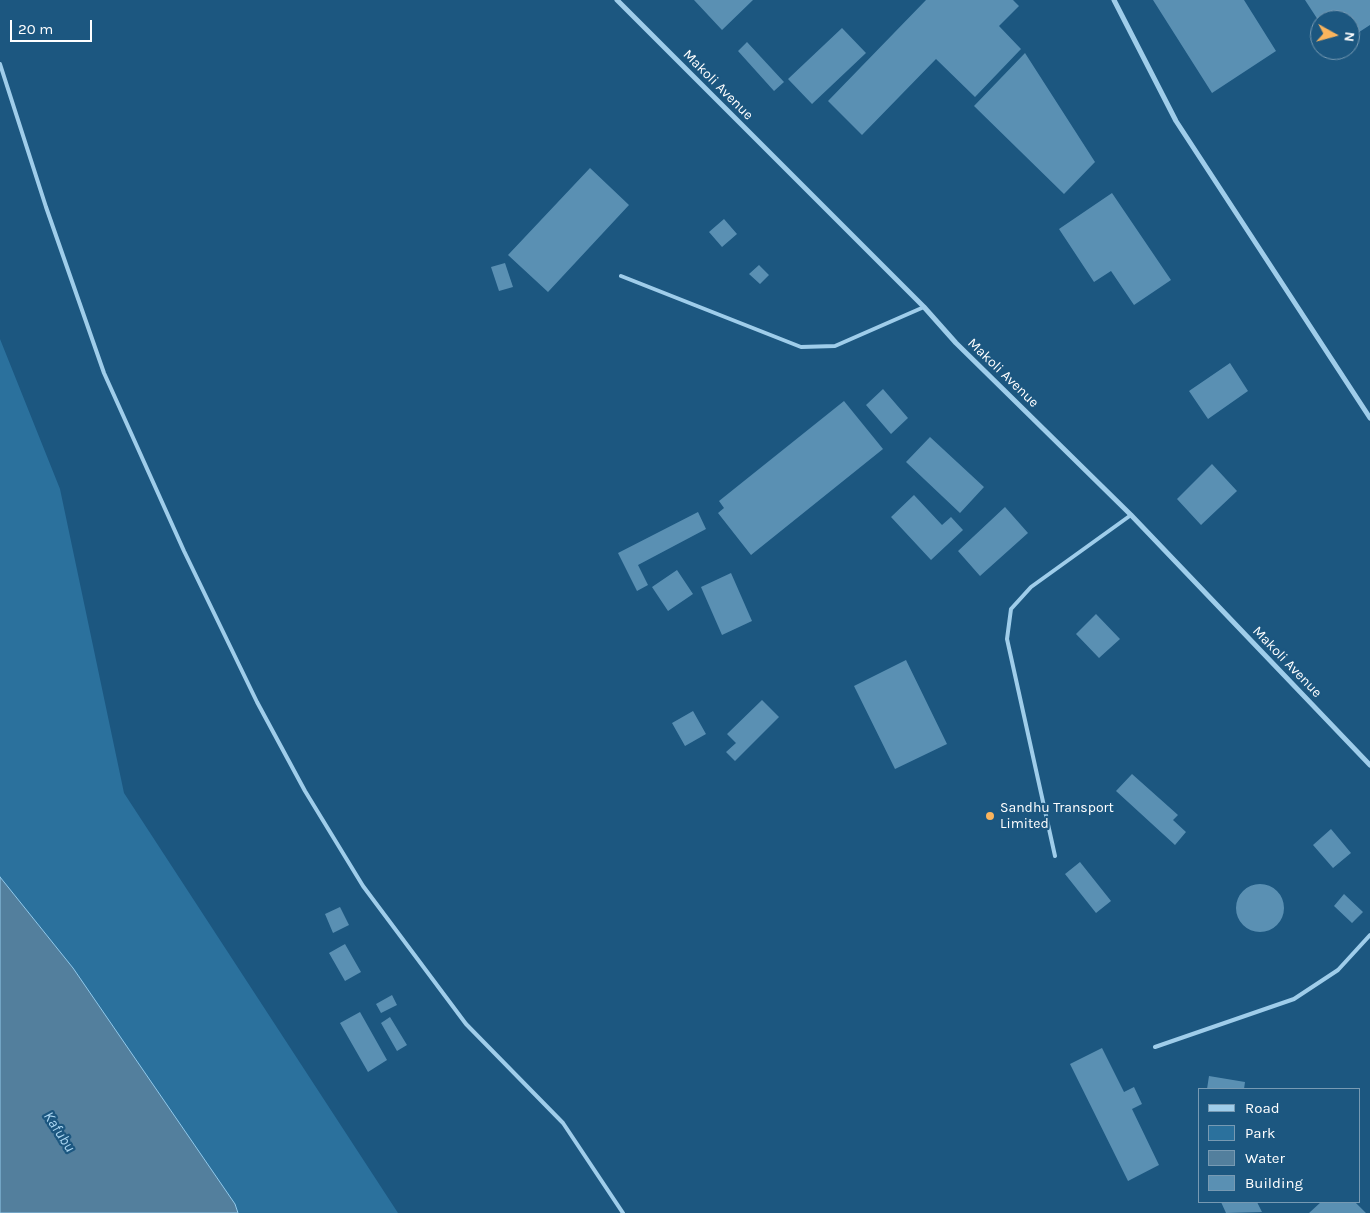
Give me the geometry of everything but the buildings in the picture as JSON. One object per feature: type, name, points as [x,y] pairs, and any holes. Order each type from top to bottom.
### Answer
[{"type":"street","name":"Makoli Avenue","points":[[618,0],[924,307],[956,343],[1131,515],[1370,765]]},
{"type":"street","points":[[1114,0],[1176,121],[1370,418]]},
{"type":"lane","points":[[0,64],[46,207],[104,373],[184,551],[266,718],[310,799],[363,886],[466,1024],[562,1123],[623,1213]]},
{"type":"lane","points":[[620,276],[801,347],[835,346],[924,307]]},
{"type":"lane","points":[[1055,856],[1007,639],[1011,609],[1031,587],[1131,515]]},
{"type":"lane","points":[[1155,1046],[1294,1000],[1338,970],[1370,935]]},
{"type":"green space","points":[[0,339],[60,489],[124,793],[398,1213],[238,1213],[235,1204],[73,968],[0,877]]},
{"type":"water","name":"Kafubu","points":[[0,877],[73,968],[235,1204],[238,1213],[0,1213]]},
{"type":"place","name":"Sandhu Transport Limited","points":[[990,816]]}]
